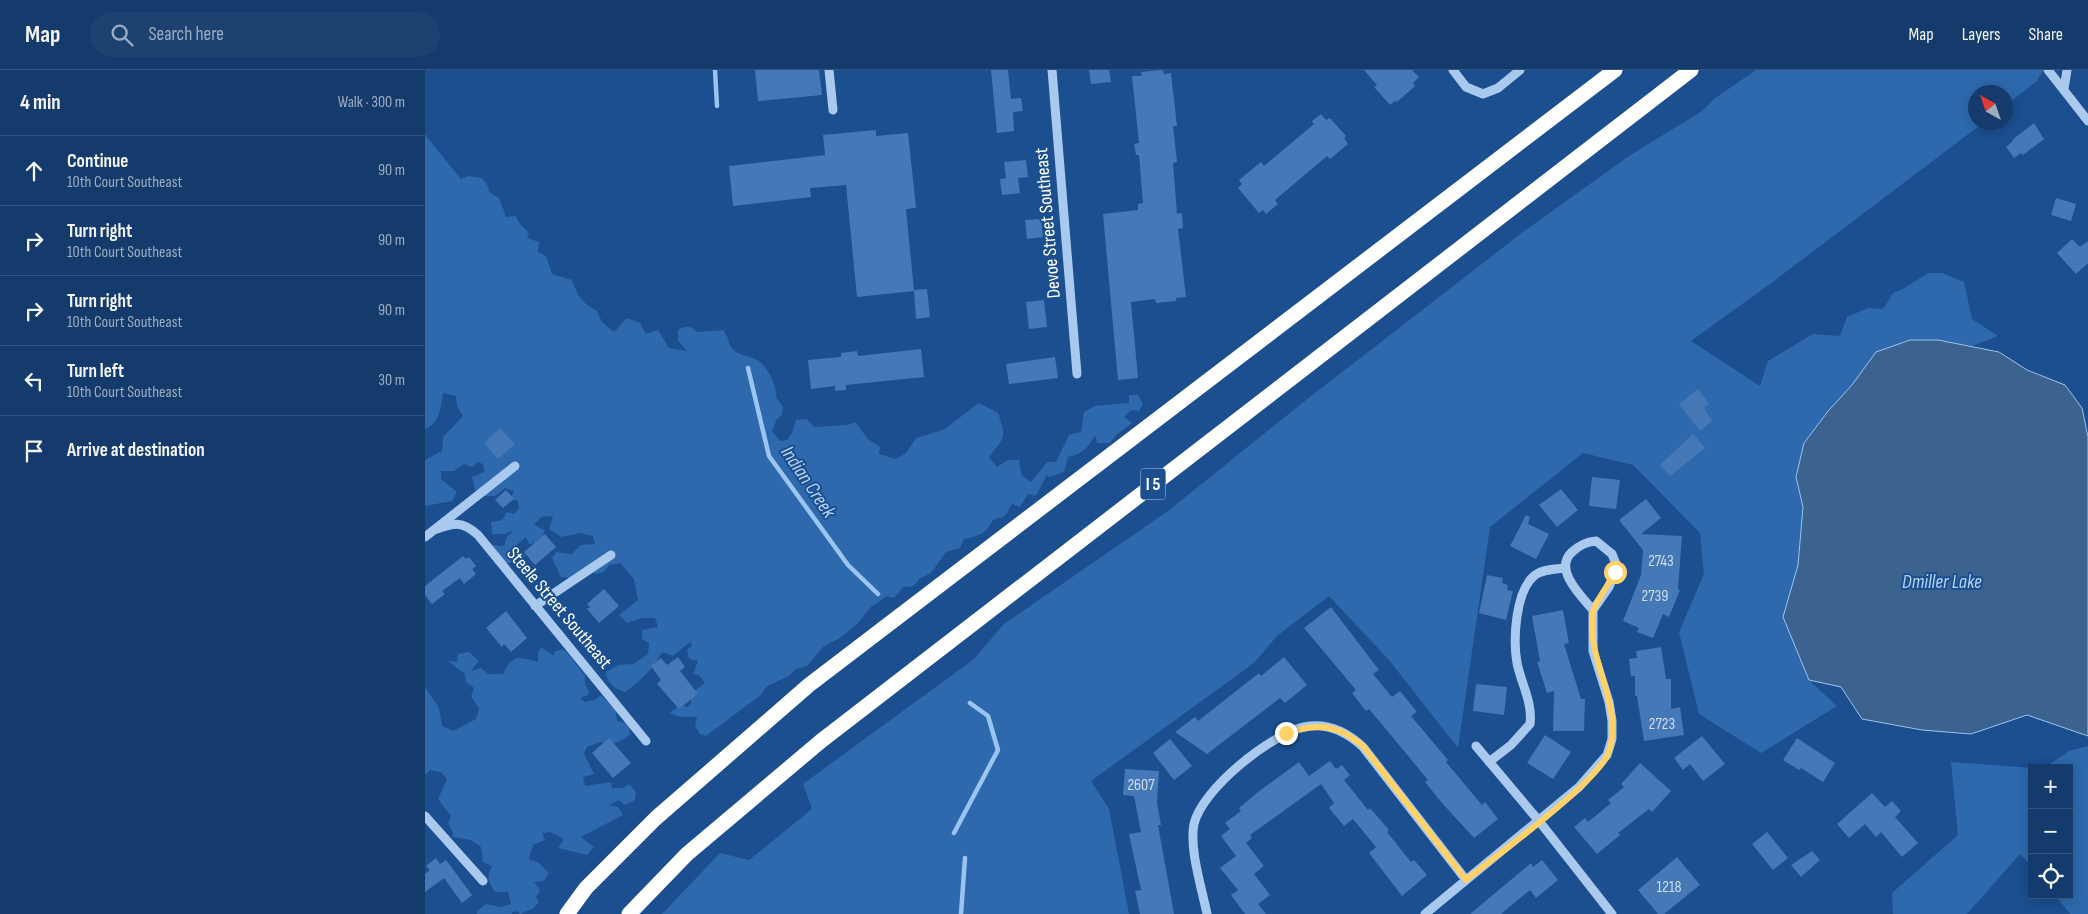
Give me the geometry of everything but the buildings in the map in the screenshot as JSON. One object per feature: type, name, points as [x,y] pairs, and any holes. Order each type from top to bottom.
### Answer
[{"type":"highway","points":[[567,914],[586,888],[656,818],[809,685],[1615,70]]},
{"type":"highway","name":"I 5","points":[[629,914],[687,854],[821,741],[1691,70]]},
{"type":"street","points":[[829,70],[833,110]]},
{"type":"street","name":"Devoe Street Southeast","points":[[1052,70],[1077,374]]},
{"type":"street","points":[[1453,70],[1466,87],[1483,94],[1498,88],[1520,70]]},
{"type":"street","points":[[2048,70],[2088,121]]},
{"type":"street","points":[[2064,89],[2067,70]]},
{"type":"street","points":[[425,538],[515,466]]},
{"type":"street","name":"Steele Street Southeast","points":[[434,530],[451,524],[462,524],[470,528],[646,741]]},
{"type":"street","points":[[1425,914],[1579,787],[1602,764],[1607,755],[1612,739],[1609,702],[1593,651],[1593,610],[1615,572],[1616,564],[1612,554],[1596,541],[1586,542],[1567,556],[1565,568],[1577,592],[1593,610]]},
{"type":"street","points":[[535,606],[611,555]]},
{"type":"street","points":[[1489,762],[1511,745],[1529,724],[1530,706],[1516,650],[1515,638],[1521,598],[1527,583],[1537,574],[1565,568]]},
{"type":"street","points":[[1207,914],[1193,842],[1194,826],[1204,800],[1215,786],[1274,740],[1305,727],[1324,726],[1337,730],[1351,736],[1363,746],[1466,880]]},
{"type":"street","points":[[1475,746],[1539,821],[1612,914]]},
{"type":"street","points":[[425,816],[483,881]]},
{"type":"shaded area","points":[[1756,70],[2043,70],[2037,81],[2013,100],[2013,85],[1968,85],[1968,130],[1974,130],[1774,281],[1691,341],[1760,386],[1768,361],[1813,334],[1840,336],[1847,317],[1868,308],[1883,309],[1893,293],[1928,273],[1942,273],[1964,282],[1972,319],[1998,336],[1972,346],[1938,340],[1852,385],[1829,410],[1804,443],[1796,477],[1803,507],[1798,565],[1783,617],[1809,680],[1837,706],[1761,753],[1699,714],[1679,632],[1704,574],[1700,533],[1633,465],[1583,453],[1490,527],[1458,748],[1389,660],[1329,596],[1277,636],[1254,663],[1091,781],[1109,809],[1129,914],[662,914],[720,853],[749,860],[812,809],[803,784],[974,659],[1004,624],[1168,511],[1306,400],[1523,232],[1629,156],[1702,111],[1714,99]]},
{"type":"shaded area","points":[[425,135],[461,179],[468,176],[482,178],[488,186],[489,192],[499,198],[506,217],[516,216],[520,224],[529,233],[527,238],[539,242],[538,252],[546,256],[552,274],[572,280],[578,295],[586,304],[597,311],[602,322],[614,332],[627,318],[640,323],[646,334],[658,330],[669,348],[687,351],[678,341],[678,330],[688,327],[693,328],[697,332],[723,330],[734,350],[760,362],[771,376],[776,397],[783,407],[782,415],[777,419],[772,431],[780,441],[787,440],[792,433],[796,420],[807,419],[814,427],[847,425],[855,422],[868,439],[880,447],[879,454],[896,459],[906,453],[916,438],[943,430],[979,403],[998,413],[1003,428],[1003,437],[989,457],[997,467],[1008,460],[1019,460],[1022,476],[1031,482],[1047,462],[1056,462],[1069,435],[1081,432],[1084,412],[1095,406],[1129,403],[1129,395],[1138,395],[1143,404],[1139,411],[1131,410],[1124,417],[1132,423],[1116,435],[1110,443],[1097,443],[1095,435],[1084,450],[1068,457],[1064,472],[1049,477],[1047,475],[1036,496],[1028,494],[1020,507],[1012,504],[1005,516],[993,520],[985,531],[964,539],[960,548],[946,552],[931,573],[919,579],[914,586],[903,587],[894,598],[887,596],[871,607],[859,622],[840,638],[823,647],[807,666],[796,669],[789,676],[767,686],[762,694],[706,736],[700,734],[695,726],[697,717],[681,717],[669,713],[680,705],[688,707],[691,703],[691,693],[705,683],[699,675],[693,674],[698,661],[689,659],[687,650],[692,646],[690,642],[673,656],[662,652],[646,674],[625,692],[614,687],[608,680],[606,672],[619,665],[633,664],[648,654],[649,643],[642,639],[642,630],[658,627],[655,618],[642,618],[627,623],[619,615],[638,600],[634,579],[620,563],[609,565],[604,572],[596,574],[582,567],[580,579],[561,577],[552,558],[556,552],[572,554],[580,545],[595,544],[593,536],[581,533],[561,537],[549,529],[553,516],[541,517],[534,525],[545,530],[540,542],[529,544],[526,537],[517,545],[525,556],[520,562],[494,564],[493,545],[504,546],[507,537],[514,530],[505,534],[492,534],[491,522],[502,520],[507,512],[514,514],[519,508],[518,501],[510,499],[514,491],[505,488],[495,496],[484,496],[475,490],[472,477],[484,472],[483,464],[478,462],[472,467],[464,464],[454,471],[441,471],[441,479],[457,492],[452,501],[425,506],[425,460],[442,451],[443,437],[463,416],[457,406],[456,396],[443,393],[437,419],[430,427],[425,429]]},
{"type":"shaded area","points":[[541,647],[554,656],[554,652],[563,649],[585,675],[585,684],[589,692],[588,695],[580,698],[585,702],[595,700],[601,695],[616,711],[617,721],[629,724],[630,734],[623,739],[613,743],[600,742],[587,747],[584,754],[594,774],[583,777],[585,786],[611,782],[612,788],[623,788],[629,784],[636,792],[635,800],[625,805],[619,800],[609,805],[618,807],[623,815],[581,837],[594,847],[587,855],[558,848],[564,839],[550,832],[542,833],[545,840],[533,845],[529,859],[539,863],[549,873],[544,881],[534,882],[540,890],[536,897],[539,902],[534,908],[520,914],[516,911],[512,912],[512,914],[477,914],[477,911],[486,904],[500,907],[511,904],[508,892],[495,892],[491,885],[488,877],[492,866],[483,862],[481,847],[471,840],[452,837],[453,833],[448,823],[451,816],[438,799],[447,779],[441,772],[430,770],[425,775],[425,687],[439,708],[442,726],[453,731],[476,719],[479,709],[471,696],[474,688],[466,682],[465,674],[448,661],[457,662],[458,654],[469,652],[479,661],[471,671],[481,668],[488,674],[503,674],[513,660],[521,658],[538,662],[538,653]]},
{"type":"shaded area","points":[[2088,746],[2088,914],[2070,914],[2058,899],[2073,899],[2073,764],[2050,764],[2069,751]]},
{"type":"shaded area","points":[[1951,762],[2028,768],[2028,863],[2020,854],[1967,914],[1893,914],[1892,893],[1958,835]]},
{"type":"water","name":"Dmiller Lake","points":[[1910,340],[1938,340],[1999,352],[2027,370],[2065,385],[2082,408],[2088,437],[2088,736],[2027,715],[1971,734],[1922,730],[1862,719],[1841,687],[1809,680],[1783,617],[1798,565],[1803,507],[1796,477],[1804,443],[1829,410],[1852,385],[1876,352]]},
{"type":"waterway","name":"Indian Creek","points":[[715,70],[717,106]]},
{"type":"waterway","name":"Indian Creek","points":[[748,368],[769,456],[848,565],[878,594]]},
{"type":"waterway","name":"Indian Creek","points":[[954,833],[998,750],[988,716],[970,703]]},
{"type":"waterway","name":"Indian Creek","points":[[961,914],[965,858]]},
{"type":"route","points":[[1286,733],[1305,727],[1324,726],[1351,736],[1363,746],[1466,880],[1579,787],[1602,764],[1607,755],[1612,739],[1612,721],[1609,702],[1593,651],[1593,610],[1609,587],[1615,572]]}]
